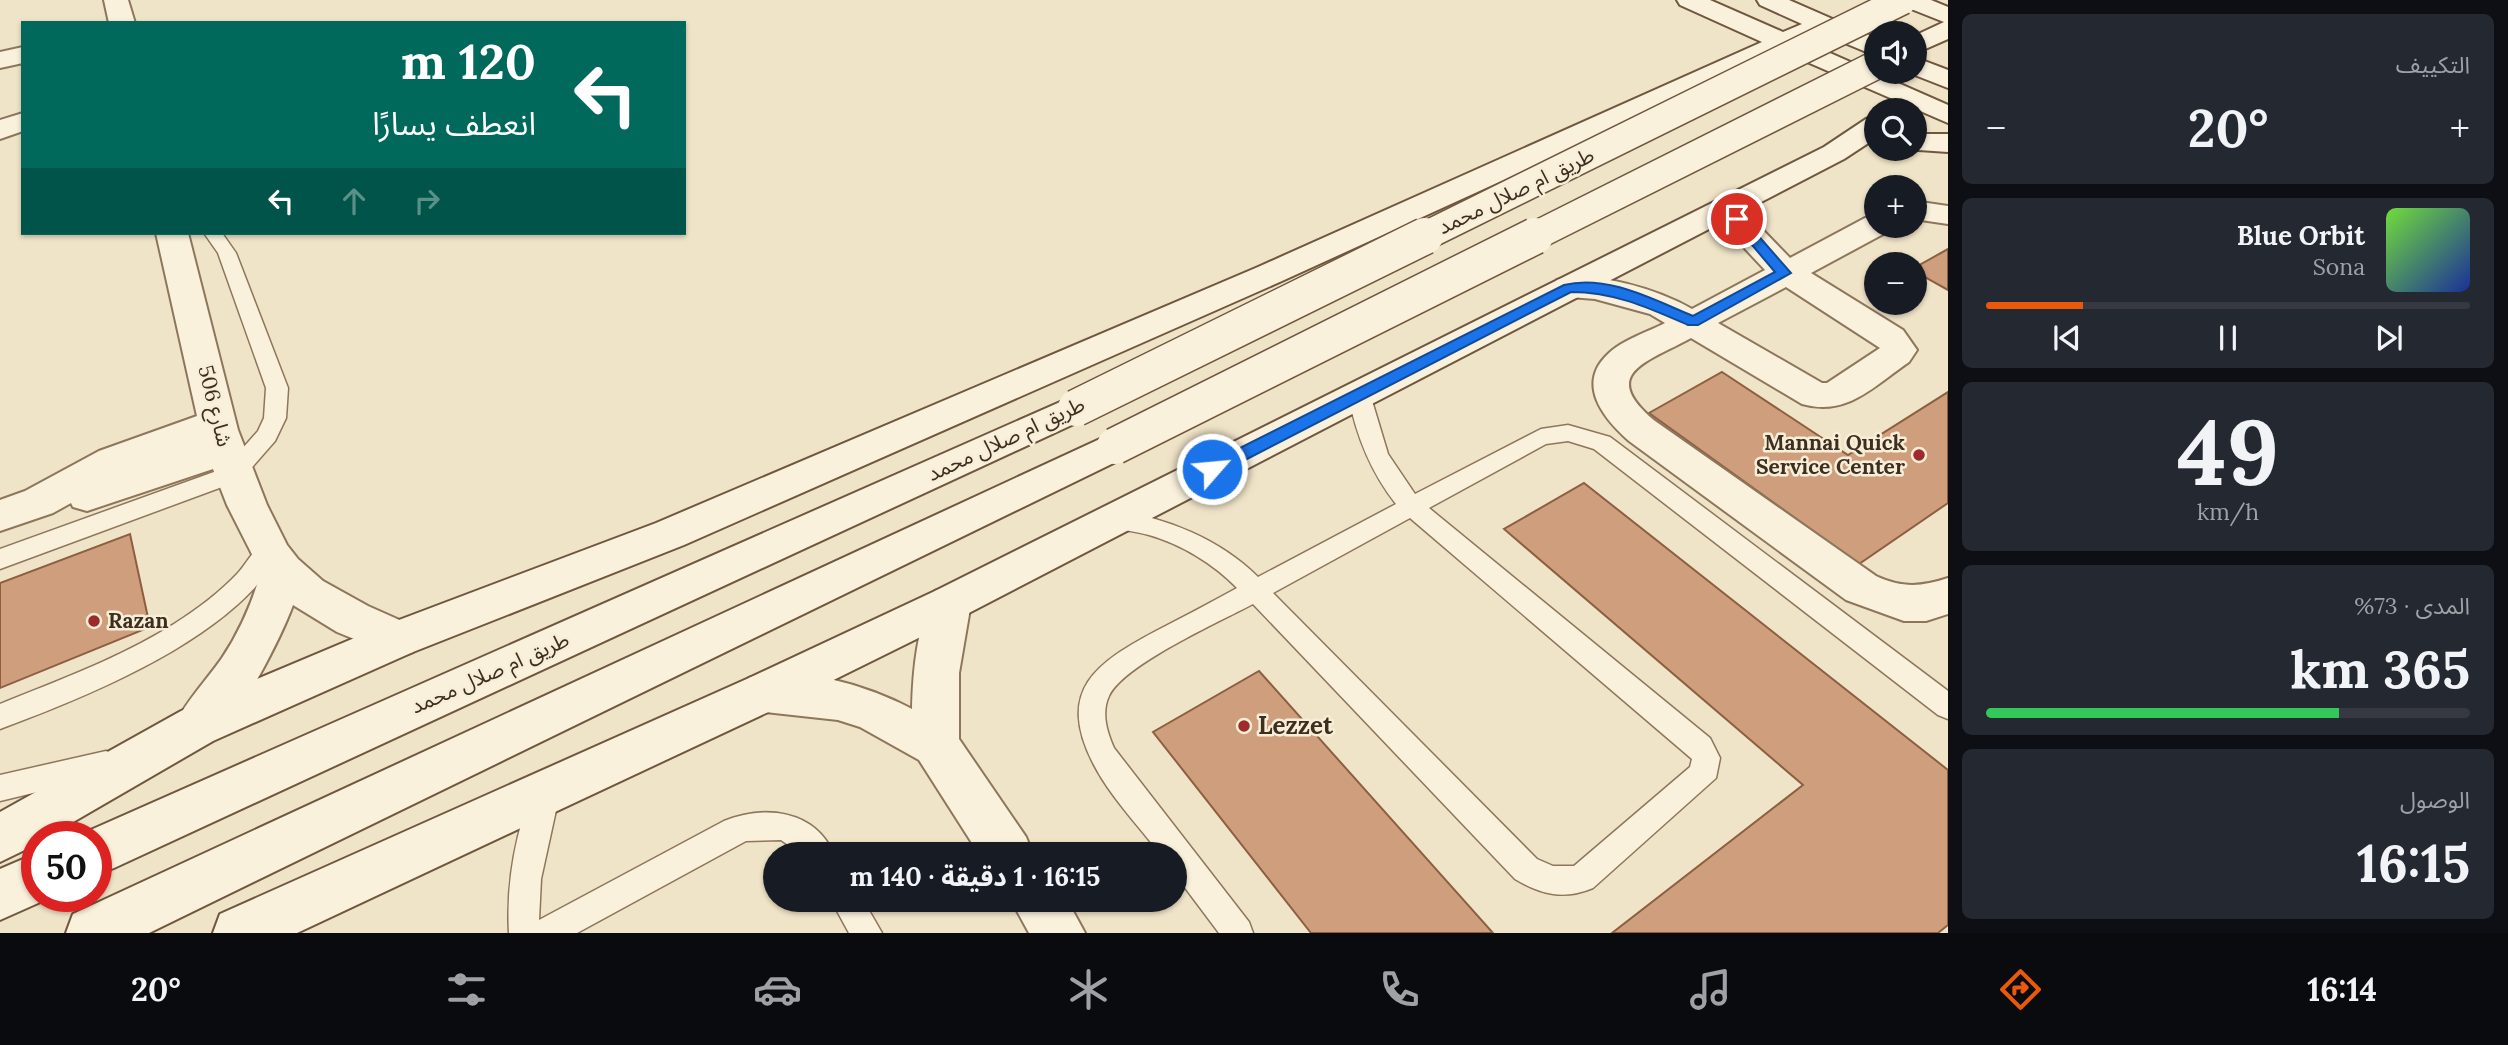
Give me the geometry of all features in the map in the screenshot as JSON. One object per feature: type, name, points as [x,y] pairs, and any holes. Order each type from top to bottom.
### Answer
[{"type":"street","points":[[117,0],[122,21]]},
{"type":"street","points":[[1689,0],[1892,98]]},
{"type":"street","points":[[1769,0],[1864,43]]},
{"type":"street","name":"طريق ام صلال محمد","points":[[112,844],[1076,408],[1903,0]]},
{"type":"street","points":[[1910,0],[1948,16]]},
{"type":"street","points":[[0,838],[197,726],[398,639],[682,529],[1270,274],[1823,24]]},
{"type":"street","points":[[1927,40],[1948,29]]},
{"type":"street","points":[[0,60],[21,55]]},
{"type":"street","points":[[92,933],[1115,446],[1864,71]]},
{"type":"street","points":[[1927,72],[1948,82]]},
{"type":"street","points":[[1921,98],[1948,82]]},
{"type":"street","points":[[1927,110],[1948,115]]},
{"type":"street","points":[[0,130],[21,122]]},
{"type":"street","points":[[239,933],[765,692],[950,603],[1834,153],[1864,133]]},
{"type":"street","points":[[0,135],[21,135]]},
{"type":"street","points":[[1927,143],[1948,143]]},
{"type":"street","points":[[1834,153],[1864,148]]},
{"type":"street","points":[[1569,288],[1595,288],[1629,295],[1693,322],[1815,395],[1834,396],[1897,355],[1899,350],[1891,338],[1784,273],[1745,232],[1730,206]]},
{"type":"street","points":[[1927,212],[1948,215]]},
{"type":"street","points":[[1864,231],[1621,361],[1612,370],[1610,393],[1627,419],[1861,588],[1880,597],[1909,604],[1935,602],[1948,595]]},
{"type":"street","name":"شارع 506","points":[[172,235],[226,449],[276,560],[346,615],[398,639]]},
{"type":"street","points":[[0,516],[40,502],[92,495],[226,449]]},
{"type":"street","points":[[197,726],[231,685],[257,645],[273,607],[276,560]]},
{"type":"street","points":[[936,745],[934,685],[950,603]]},
{"type":"street","points":[[765,692],[838,700],[894,721],[936,745],[999,842]]},
{"type":"street","points":[[0,895],[21,885]]},
{"type":"street","points":[[1045,912],[1059,933]]},
{"type":"lane","points":[[0,559],[226,449],[267,435],[275,418],[277,388],[227,253],[214,235]]},
{"type":"lane","points":[[1114,519],[1142,522],[1176,534],[1207,550],[1255,589],[1526,869],[1556,883],[1570,883],[1582,878],[1700,776],[1706,769],[1706,758],[1690,738],[1411,506],[1388,479],[1372,450],[1359,394]]},
{"type":"lane","points":[[1238,933],[1104,757],[1093,736],[1090,714],[1095,693],[1106,676],[1123,662],[1541,437],[1561,433],[1584,436],[1617,453],[1948,707]]},
{"type":"lane","points":[[0,717],[106,670],[208,615],[276,560]]},
{"type":"lane","points":[[0,788],[141,758]]},
{"type":"lane","points":[[524,933],[521,904],[527,864],[546,792]]},
{"type":"lane","points":[[546,933],[734,831],[753,824],[771,823],[789,827],[808,842]]},
{"type":"lane","points":[[854,912],[867,933]]},
{"type":"building","points":[[1948,249],[1948,290],[1927,278],[1927,261]]},
{"type":"building","points":[[1722,372],[1848,455],[1948,392],[1948,503],[1859,564],[1649,413]]},
{"type":"building","points":[[1584,483],[1948,770],[1948,925],[1938,933],[1612,933],[1803,785],[1504,529]]},
{"type":"building","points":[[130,534],[150,627],[0,688],[0,583]]},
{"type":"building","points":[[1259,671],[1493,933],[1311,933],[1153,732]]},
{"type":"place","name":"Mannai Quick Service Center","points":[[1919,455]]},
{"type":"place","name":"Razan","points":[[94,621]]},
{"type":"place","name":"Lezzet","points":[[1244,726]]},
{"type":"route","points":[[1212,469],[1569,288],[1595,288],[1629,295],[1662,306],[1693,322],[1784,273],[1745,232],[1737,219]]}]
